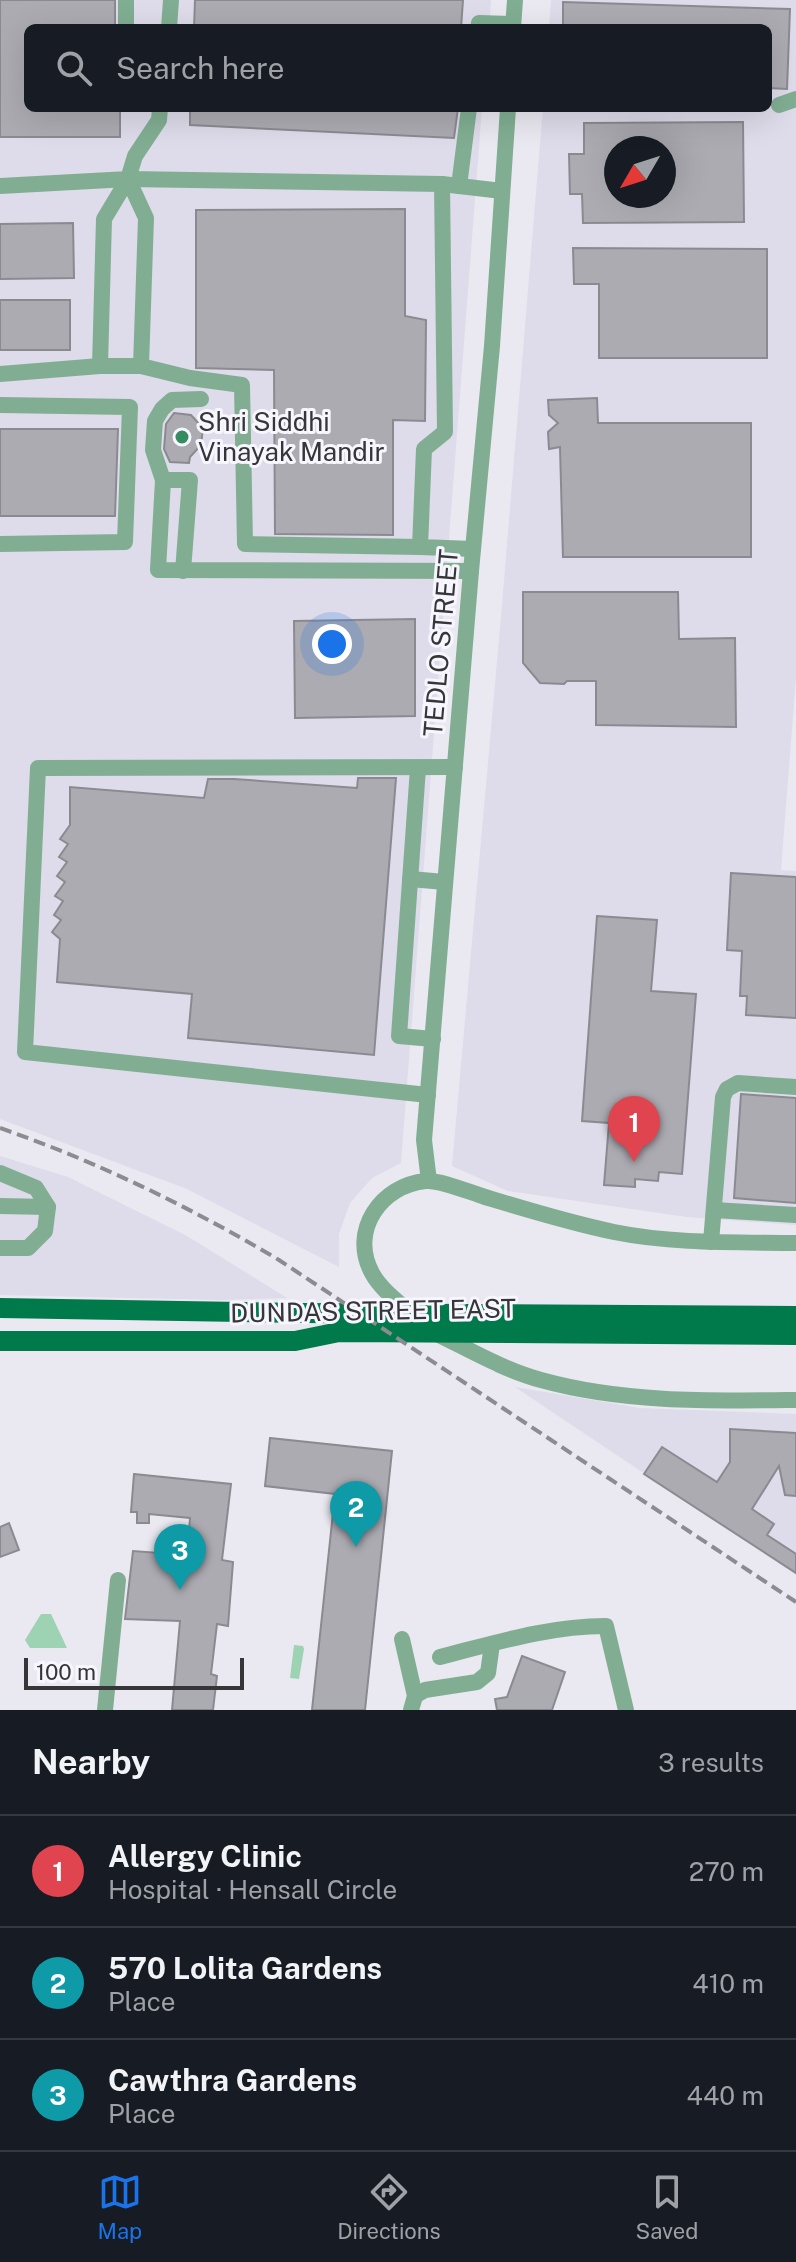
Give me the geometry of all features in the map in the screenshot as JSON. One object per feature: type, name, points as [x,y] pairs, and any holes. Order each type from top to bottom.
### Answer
[{"type":"main road","name":"DUNDAS STREET EAST","points":[[0,1308],[796,1316]]},
{"type":"main road","name":"DUNDAS STREET EAST","points":[[0,1341],[295,1341],[339,1332],[796,1335]]},
{"type":"street","points":[[126,0],[126,24]]},
{"type":"street","points":[[169,24],[171,0]]},
{"type":"street","points":[[513,24],[515,0]]},
{"type":"street","points":[[779,105],[796,99]]},
{"type":"street","points":[[100,366],[104,219],[128,179],[135,156],[159,120],[160,112]]},
{"type":"street","points":[[459,186],[468,112]]},
{"type":"street","name":"TEDLO STREET","points":[[429,1181],[424,1140],[492,346],[508,112]]},
{"type":"street","points":[[128,179],[146,218],[141,366]]},
{"type":"street","points":[[0,186],[128,179],[442,184],[502,191]]},
{"type":"street","points":[[420,547],[424,449],[445,432],[442,184]]},
{"type":"street","points":[[0,374],[141,366],[190,378],[242,385],[245,544],[473,549]]},
{"type":"street","points":[[201,399],[172,400],[155,421],[153,450],[163,480],[158,570],[471,571]]},
{"type":"street","points":[[0,405],[130,407],[125,542],[0,544]]},
{"type":"street","points":[[163,480],[190,480],[183,571]]},
{"type":"street","points":[[428,1095],[25,1052],[38,768],[455,767]]},
{"type":"street","points":[[418,768],[399,1036],[433,1039]]},
{"type":"street","points":[[410,879],[445,882]]},
{"type":"street","points":[[711,1242],[723,1097],[727,1089],[738,1083],[796,1087]]},
{"type":"street","points":[[0,1173],[36,1188],[48,1207],[45,1231],[28,1248],[0,1248]]},
{"type":"street","points":[[796,1243],[711,1242],[617,1233],[429,1181],[400,1189],[385,1198],[369,1219],[363,1244],[373,1277],[428,1329],[510,1370],[542,1381],[621,1395],[675,1400],[796,1400]]},
{"type":"street","points":[[0,1206],[48,1207]]},
{"type":"street","points":[[714,1210],[796,1215]]},
{"type":"street","points":[[105,1710],[118,1580]]},
{"type":"street","points":[[440,1657],[505,1639],[568,1628],[606,1626],[626,1710]]},
{"type":"street","points":[[402,1639],[413,1703]]},
{"type":"street","points":[[413,1703],[425,1690],[477,1682],[488,1673],[492,1644]]},
{"type":"shaded area","points":[[0,0],[491,0],[489,24],[24,24],[24,112],[482,112],[401,1163],[372,1178],[350,1203],[339,1234],[339,1267],[187,1189],[0,1119]]},
{"type":"shaded area","points":[[551,0],[796,0],[796,677],[781,870],[796,871],[796,1225],[687,1217],[508,1191],[452,1166],[543,112],[772,112],[772,24],[549,24]]},
{"type":"shaded area","points":[[0,1156],[68,1177],[187,1236],[287,1298],[223,1300],[0,1295]]},
{"type":"shaded area","points":[[515,1387],[640,1408],[796,1414],[796,1575]]},
{"type":"green space","points":[[41,1614],[51,1614],[67,1648],[30,1648],[25,1640]]},
{"type":"green space","points":[[294,1645],[303,1646],[304,1649],[299,1679],[290,1678]]},
{"type":"building","points":[[0,0],[115,0],[115,24],[24,24],[24,112],[120,112],[120,137],[0,137]]},
{"type":"building","points":[[195,0],[463,0],[461,24],[194,24]]},
{"type":"building","points":[[563,2],[790,9],[787,89],[772,88],[772,24],[563,24]]},
{"type":"building","points":[[190,112],[457,112],[454,138],[190,125]]},
{"type":"building","points":[[743,122],[744,222],[583,223],[582,194],[570,194],[569,154],[584,154],[584,123]]},
{"type":"building","points":[[405,209],[405,316],[426,320],[425,421],[393,420],[393,535],[275,534],[274,370],[196,368],[196,210]]},
{"type":"building","points":[[73,223],[74,278],[0,279],[0,224]]},
{"type":"building","points":[[573,248],[767,249],[767,358],[599,358],[599,284],[574,284]]},
{"type":"building","points":[[0,300],[70,300],[70,350],[0,350]]},
{"type":"building","points":[[597,398],[598,423],[751,423],[751,557],[563,557],[560,447],[549,449],[548,432],[558,423],[549,415],[548,400]]},
{"type":"building","name":"Shri Siddhi Vinayak Mandir","points":[[174,413],[191,415],[203,428],[201,445],[190,457],[189,463],[170,462],[164,449],[166,424]]},
{"type":"building","points":[[0,429],[118,429],[115,516],[0,516]]},
{"type":"building","points":[[523,592],[678,592],[679,639],[735,638],[736,727],[596,725],[596,681],[540,683],[523,663]]},
{"type":"building","points":[[415,619],[415,716],[295,718],[294,621]]},
{"type":"building","points":[[358,778],[396,778],[374,1055],[188,1038],[192,994],[57,982],[60,939],[52,932],[61,920],[54,915],[63,901],[55,896],[65,882],[57,876],[67,862],[59,857],[68,844],[60,839],[70,825],[70,787],[204,798],[208,779],[357,788]]},
{"type":"building","points":[[731,873],[796,877],[796,1018],[746,1015],[747,996],[740,996],[742,951],[727,950]]},
{"type":"building","points":[[597,916],[657,920],[651,991],[696,994],[682,1174],[659,1172],[658,1181],[635,1179],[635,1187],[604,1185],[609,1123],[582,1121]]},
{"type":"building","points":[[741,1094],[796,1098],[796,1203],[734,1198]]},
{"type":"building","points":[[730,1429],[796,1433],[796,1496],[785,1495],[779,1466],[752,1509],[774,1524],[767,1535],[796,1554],[796,1573],[644,1474],[662,1447],[717,1482],[730,1462]]},
{"type":"building","points":[[270,1438],[392,1451],[365,1710],[312,1710],[335,1494],[265,1486]]},
{"type":"building","points":[[134,1474],[231,1484],[222,1560],[233,1562],[228,1626],[217,1624],[211,1674],[217,1676],[213,1710],[172,1710],[180,1621],[125,1619],[133,1551],[187,1555],[190,1518],[149,1514],[149,1523],[137,1523],[137,1512],[131,1512]]},
{"type":"building","points":[[9,1523],[19,1550],[0,1557],[0,1527]]},
{"type":"building","points":[[522,1656],[565,1672],[552,1710],[497,1710],[495,1699],[507,1697]]},
{"type":"railway","points":[[0,1128],[143,1187],[279,1260],[796,1602]]},
{"type":"place","name":"Shri Siddhi Vinayak Mandir","points":[[182,437]]},
{"type":"place","name":"Allergy Clinic","points":[[634,1162]]},
{"type":"place","name":"570 Lolita Gardens","points":[[356,1547]]},
{"type":"place","name":"Cawthra Gardens","points":[[180,1590]]}]
